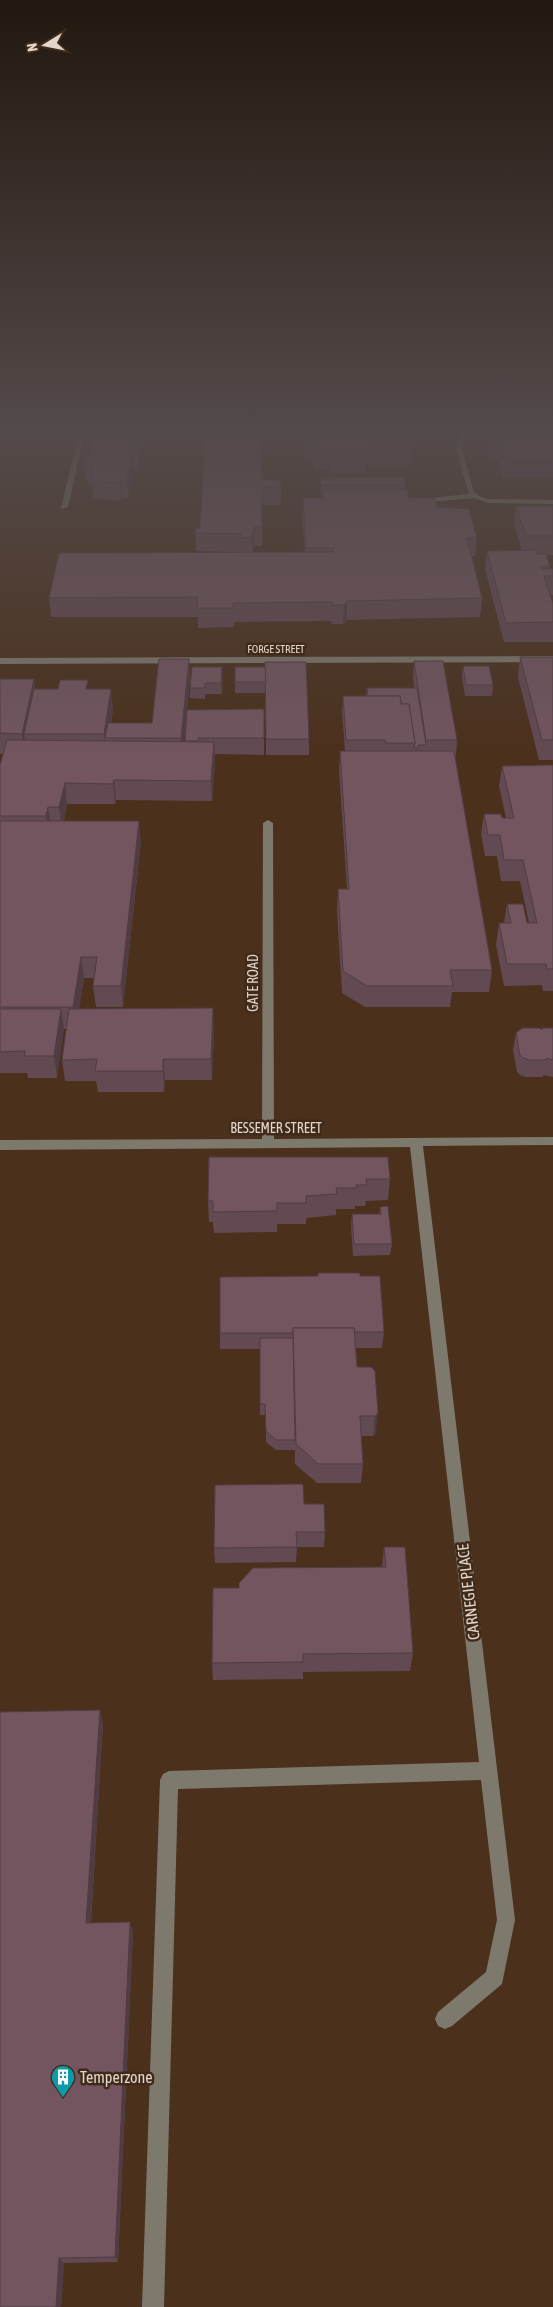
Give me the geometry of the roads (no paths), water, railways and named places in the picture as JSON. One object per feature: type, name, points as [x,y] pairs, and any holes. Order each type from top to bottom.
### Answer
[{"type":"street","name":"FORGE STREET","points":[[0,661],[553,659]]},
{"type":"street","name":"GATE ROAD","points":[[268,823],[268,1143]]},
{"type":"street","name":"BESSEMER STREET","points":[[0,1145],[553,1141]]},
{"type":"street","name":"CARNEGIE PLACE","points":[[416,1142],[506,1920],[496,1977],[445,2019]]},
{"type":"street","points":[[153,2307],[169,1780],[489,1771]]},
{"type":"place","name":"Temperzone","points":[[63,2098]]}]
